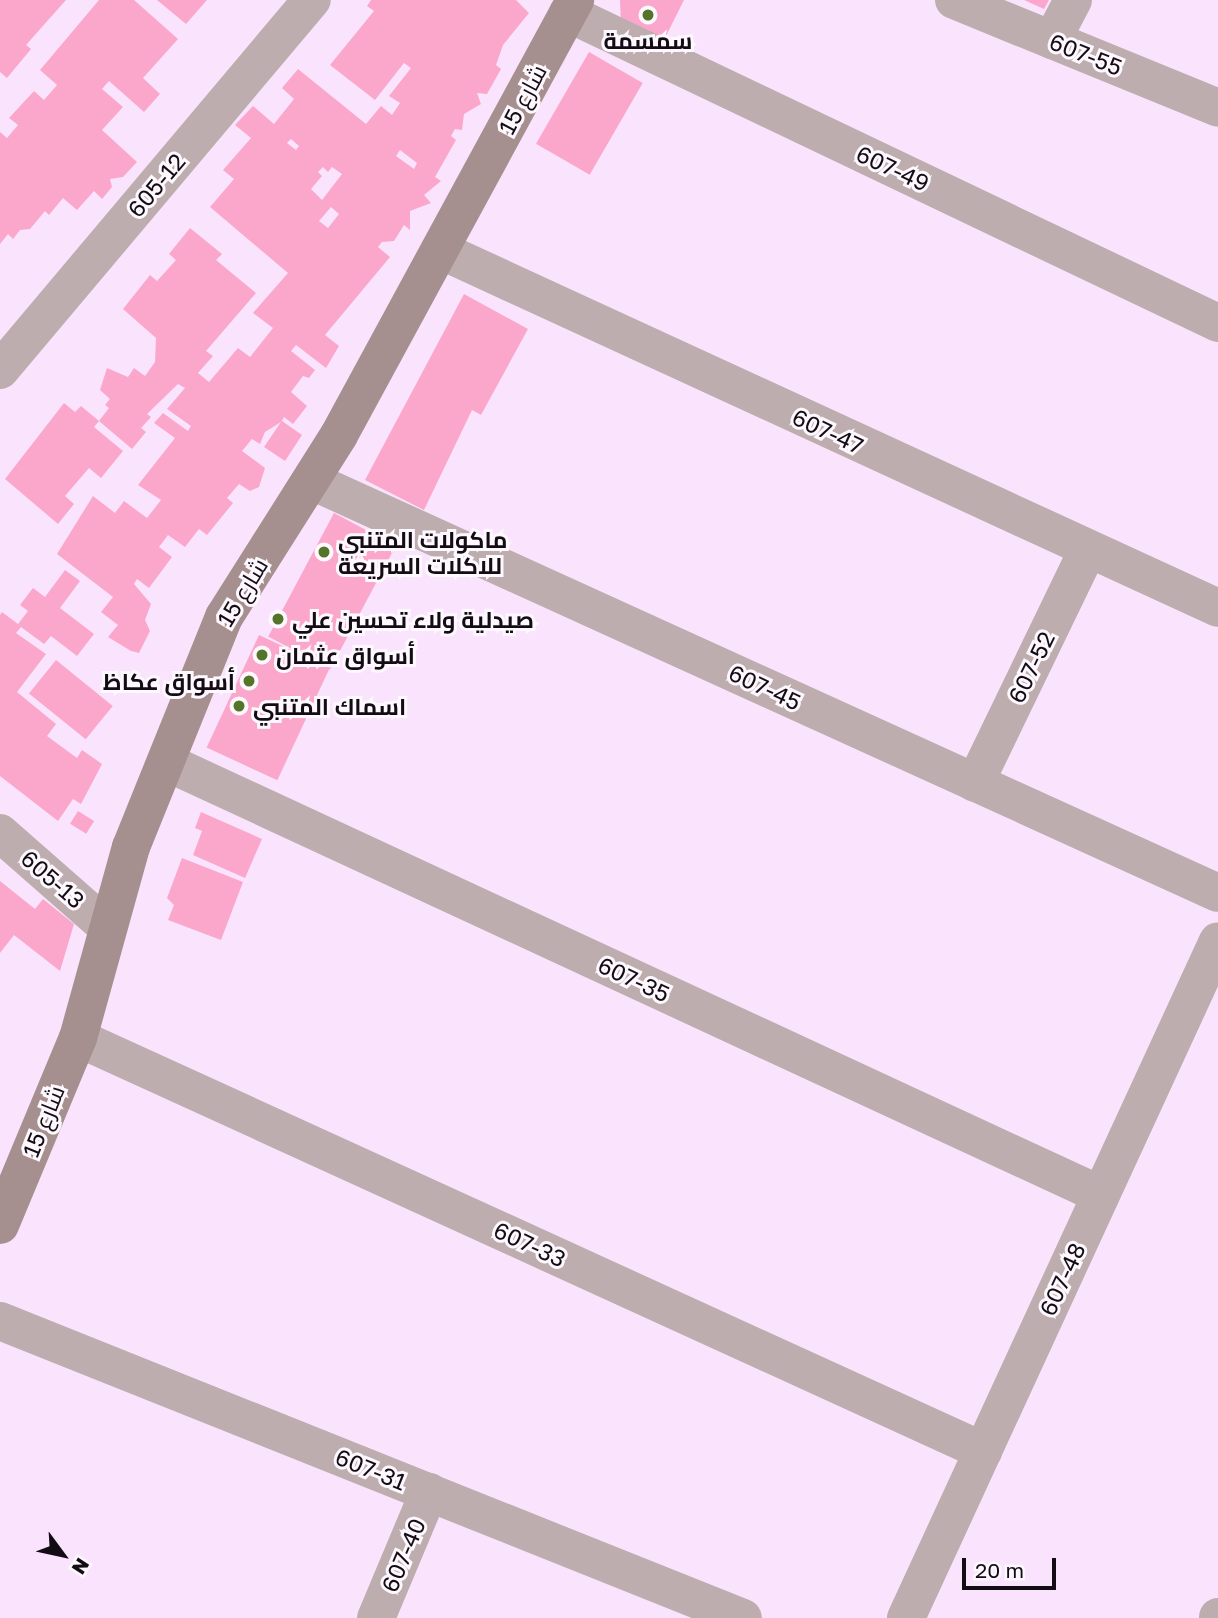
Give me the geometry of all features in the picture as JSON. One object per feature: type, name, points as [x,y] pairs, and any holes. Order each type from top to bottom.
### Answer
[{"type":"street","name":"605-12","points":[[0,370],[312,0]]},
{"type":"street","name":"607-55","points":[[954,0],[1218,108]]},
{"type":"street","points":[[1052,40],[1073,0]]},
{"type":"street","name":"شارع 15","points":[[0,1225],[78,1038],[106,926],[131,847],[224,617],[312,481],[572,6]]},
{"type":"street","name":"607-49","points":[[572,6],[1218,323]]},
{"type":"street","name":"607-47","points":[[440,250],[1087,551],[1218,608]]},
{"type":"street","name":"607-45","points":[[312,481],[1218,893]]},
{"type":"street","name":"607-52","points":[[975,783],[1087,551]]},
{"type":"street","name":"607-35","points":[[166,762],[1101,1195]]},
{"type":"street","name":"605-13","points":[[0,833],[106,926]]},
{"type":"street","name":"607-48","points":[[905,1618],[1218,941]]},
{"type":"street","name":"607-33","points":[[78,1038],[983,1451]]},
{"type":"street","name":"607-31","points":[[0,1321],[429,1492],[690,1608],[743,1618]]},
{"type":"street","name":"607-40","points":[[376,1618],[429,1492]]},
{"type":"building","points":[[0,0],[66,0],[26,45],[31,49],[7,78],[0,72]]},
{"type":"building","points":[[99,0],[134,0],[178,39],[143,78],[160,94],[144,112],[109,81],[102,89],[123,107],[102,130],[137,162],[123,177],[110,179],[112,187],[102,199],[94,191],[77,210],[63,198],[49,215],[45,211],[30,229],[20,230],[13,239],[8,234],[0,244],[0,132],[7,138],[18,125],[9,118],[34,91],[44,100],[57,85],[40,70]]},
{"type":"building","points":[[157,0],[207,0],[186,24]]},
{"type":"building","points":[[371,0],[516,0],[529,13],[503,45],[496,65],[501,69],[487,94],[477,93],[481,104],[464,114],[462,130],[455,129],[451,136],[456,140],[435,177],[441,181],[424,195],[431,203],[410,211],[410,230],[404,225],[394,241],[382,242],[378,247],[390,257],[325,335],[339,346],[326,368],[296,345],[291,351],[315,370],[309,378],[303,376],[291,392],[307,406],[293,424],[284,417],[282,421],[302,435],[285,461],[264,447],[281,422],[265,432],[260,444],[252,439],[242,451],[265,468],[259,487],[250,491],[239,484],[227,498],[233,503],[207,535],[199,529],[185,547],[168,535],[159,547],[172,557],[149,588],[137,579],[134,584],[151,604],[145,620],[150,631],[139,653],[131,651],[108,637],[118,625],[101,612],[113,597],[57,554],[93,496],[115,513],[124,501],[147,518],[161,500],[138,485],[175,438],[154,423],[163,413],[188,431],[191,426],[167,409],[185,388],[178,384],[147,414],[151,417],[141,428],[146,432],[132,449],[99,421],[109,408],[105,405],[110,399],[100,390],[107,368],[128,377],[134,368],[145,376],[155,362],[156,338],[123,309],[150,275],[157,281],[176,260],[169,254],[190,228],[222,254],[216,260],[256,293],[206,351],[213,356],[198,373],[209,382],[238,348],[250,357],[273,328],[253,313],[288,273],[210,207],[234,179],[223,170],[251,138],[235,125],[253,106],[274,124],[294,99],[282,88],[298,69],[366,124],[381,106],[392,115],[400,103],[389,96],[411,68],[404,63],[375,100],[330,65],[374,11],[367,6]],"holes":[[[291,139],[299,146],[296,150],[287,143]],[[400,150],[417,163],[414,169],[396,156]],[[323,167],[328,172],[332,167],[342,174],[322,200],[311,189],[322,176],[318,172]],[[331,207],[339,214],[328,228],[319,221]]]},
{"type":"building","name":"سمسمة","points":[[620,0],[684,0],[662,44],[621,25]]},
{"type":"building","points":[[1024,0],[1049,0],[1044,9]]},
{"type":"building","points":[[589,52],[643,83],[590,175],[536,144]]},
{"type":"building","points":[[464,294],[528,329],[481,415],[472,410],[424,510],[365,480]]},
{"type":"building","points":[[64,403],[75,412],[81,406],[99,421],[94,427],[123,451],[101,478],[89,468],[65,496],[74,504],[58,524],[5,479]]},
{"type":"building","points":[[334,513],[396,546],[330,669],[268,637]]},
{"type":"building","points":[[65,570],[80,581],[60,608],[94,634],[77,656],[51,636],[44,644],[21,627],[16,633],[46,654],[17,692],[56,724],[47,736],[77,758],[82,750],[102,764],[81,804],[73,799],[58,821],[0,776],[0,615],[2,612],[18,624],[28,611],[20,605],[33,588],[45,597]]},
{"type":"building","points":[[259,635],[330,668],[277,780],[207,747]]},
{"type":"building","points":[[56,660],[113,706],[86,739],[29,693]]},
{"type":"building","points":[[78,811],[94,821],[86,834],[70,824]]},
{"type":"building","points":[[201,812],[262,839],[245,878],[193,855],[202,831],[195,828]]},
{"type":"building","points":[[182,858],[243,882],[221,940],[168,920],[174,905],[167,898]]},
{"type":"building","points":[[0,881],[35,909],[43,899],[74,924],[60,971],[14,935],[0,953]]},
{"type":"place","name":"سمسمة","points":[[648,15]]},
{"type":"place","name":"ماكولات المتنبي للاكلات السريعة","points":[[324,552]]},
{"type":"place","name":"صيدلية ولاء تحسين علي","points":[[278,619]]},
{"type":"place","name":"أسواق عثمان","points":[[262,655]]},
{"type":"place","name":"أسواق عكاظ","points":[[249,681]]},
{"type":"place","name":"اسماك المتنبي","points":[[239,706]]}]
